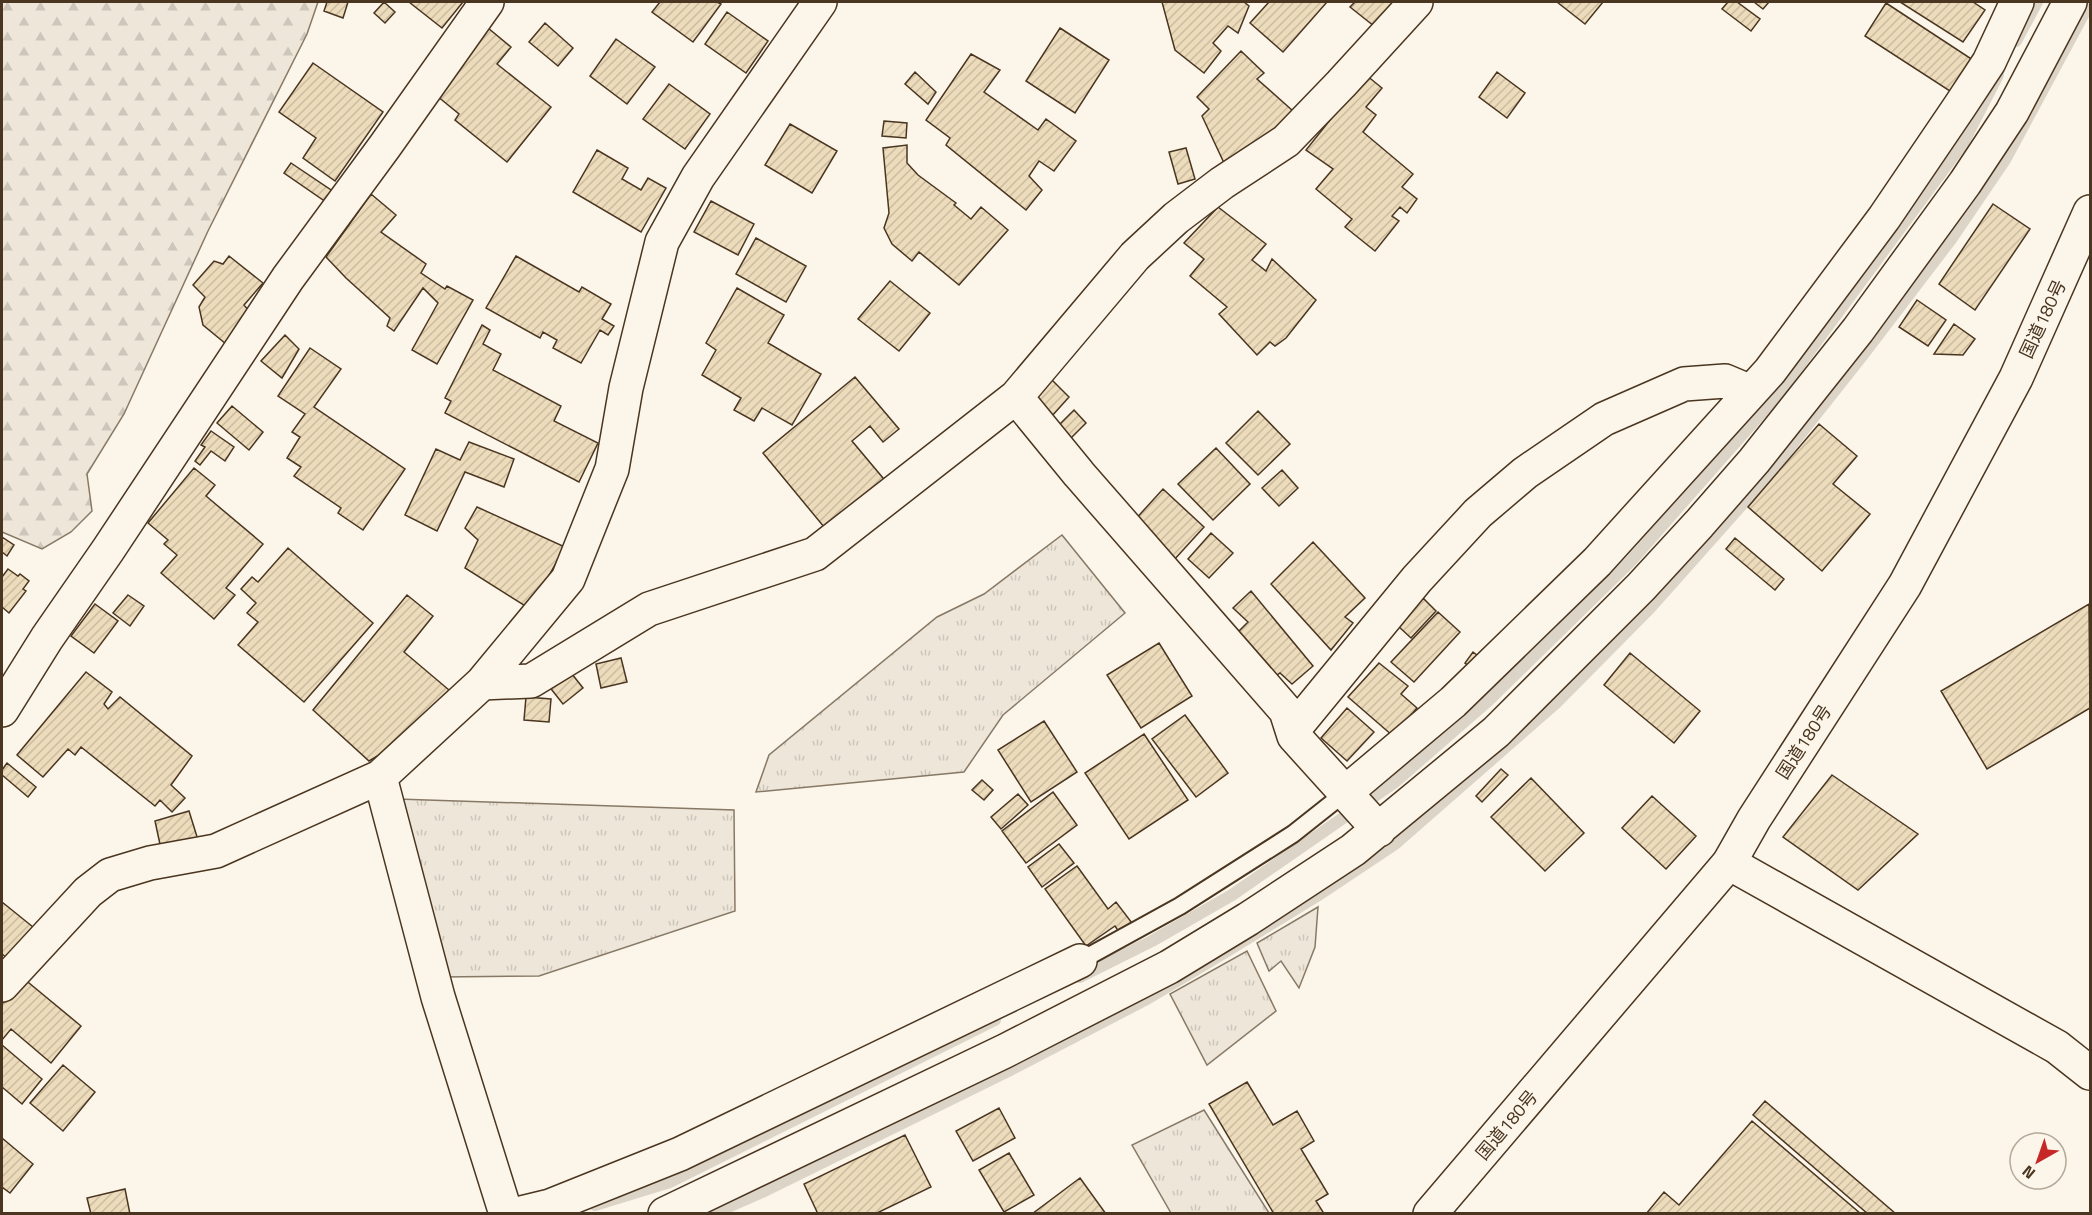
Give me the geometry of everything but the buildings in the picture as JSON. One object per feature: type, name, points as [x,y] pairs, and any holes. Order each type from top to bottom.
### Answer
[{"type":"main road","points":[[2,710],[47,638],[288,278],[487,2]]},
{"type":"main road","points":[[2,985],[88,892],[110,875],[150,863],[216,851],[380,777],[482,683],[568,579],[612,469],[626,388],[662,242],[698,177],[819,2]]},
{"type":"main road","points":[[482,683],[531,681],[649,609],[815,554],[1016,397],[1135,256],[1176,218],[1222,183],[1286,141],[1416,2]]},
{"type":"main road","points":[[665,1214],[1005,1051],[1169,967],[1258,913],[1353,850],[1361,810],[1453,702],[1597,562],[1770,371],[1884,218],[1989,62],[2017,2]]},
{"type":"main road","points":[[1361,810],[1431,787],[1511,717],[1641,587],[1754,461],[1858,330],[1965,183],[2076,10]]},
{"type":"main road","name":"国道180号","points":[[1430,1214],[1729,864],[1754,819],[1905,585],[2016,378],[2091,212]]},
{"type":"main road","points":[[1293,729],[1417,579],[1478,513],[1525,473],[1604,419],[1684,384],[1725,381],[1751,392]]},
{"type":"main road","points":[[1016,397],[1079,474],[1286,711],[1294,736],[1361,810]]},
{"type":"main road","points":[[380,777],[438,997],[506,1214]]},
{"type":"main road","points":[[1729,864],[2057,1047],[2091,1073]]},
{"type":"main road","points":[[517,1214],[550,1206],[680,1154],[1080,961]]},
{"type":"lane","points":[[1080,961],[1179,906],[1293,834],[1361,810]]},
{"type":"green space","points":[[2,2],[318,2],[307,34],[208,231],[124,414],[87,474],[92,511],[71,532],[42,549],[2,532]]},
{"type":"green space","points":[[1062,535],[1125,613],[1003,715],[964,772],[756,792],[769,755],[937,617],[984,594]]},
{"type":"green space","points":[[397,799],[734,810],[735,911],[539,976],[440,977]]},
{"type":"green space","points":[[1318,907],[1315,947],[1299,988],[1281,961],[1269,971],[1257,943]]},
{"type":"green space","points":[[1247,951],[1276,1011],[1207,1065],[1170,994]]},
{"type":"green space","points":[[1204,1110],[1269,1213],[1171,1213],[1132,1145]]},
{"type":"waterway","points":[[2016,41],[2037,2]]},
{"type":"waterway","points":[[712,1214],[762,1192],[1010,1070],[1145,1000],[1227,951],[1317,896],[1395,844],[1556,703],[1650,608],[1763,481],[1952,238],[2005,160],[2090,2]]},
{"type":"waterway","points":[[1080,977],[1152,941],[1232,895],[1395,782],[1488,701],[1631,561],[1777,395],[1963,143],[1998,75]]},
{"type":"waterway","points":[[595,1205],[670,1182],[995,1020]]}]
